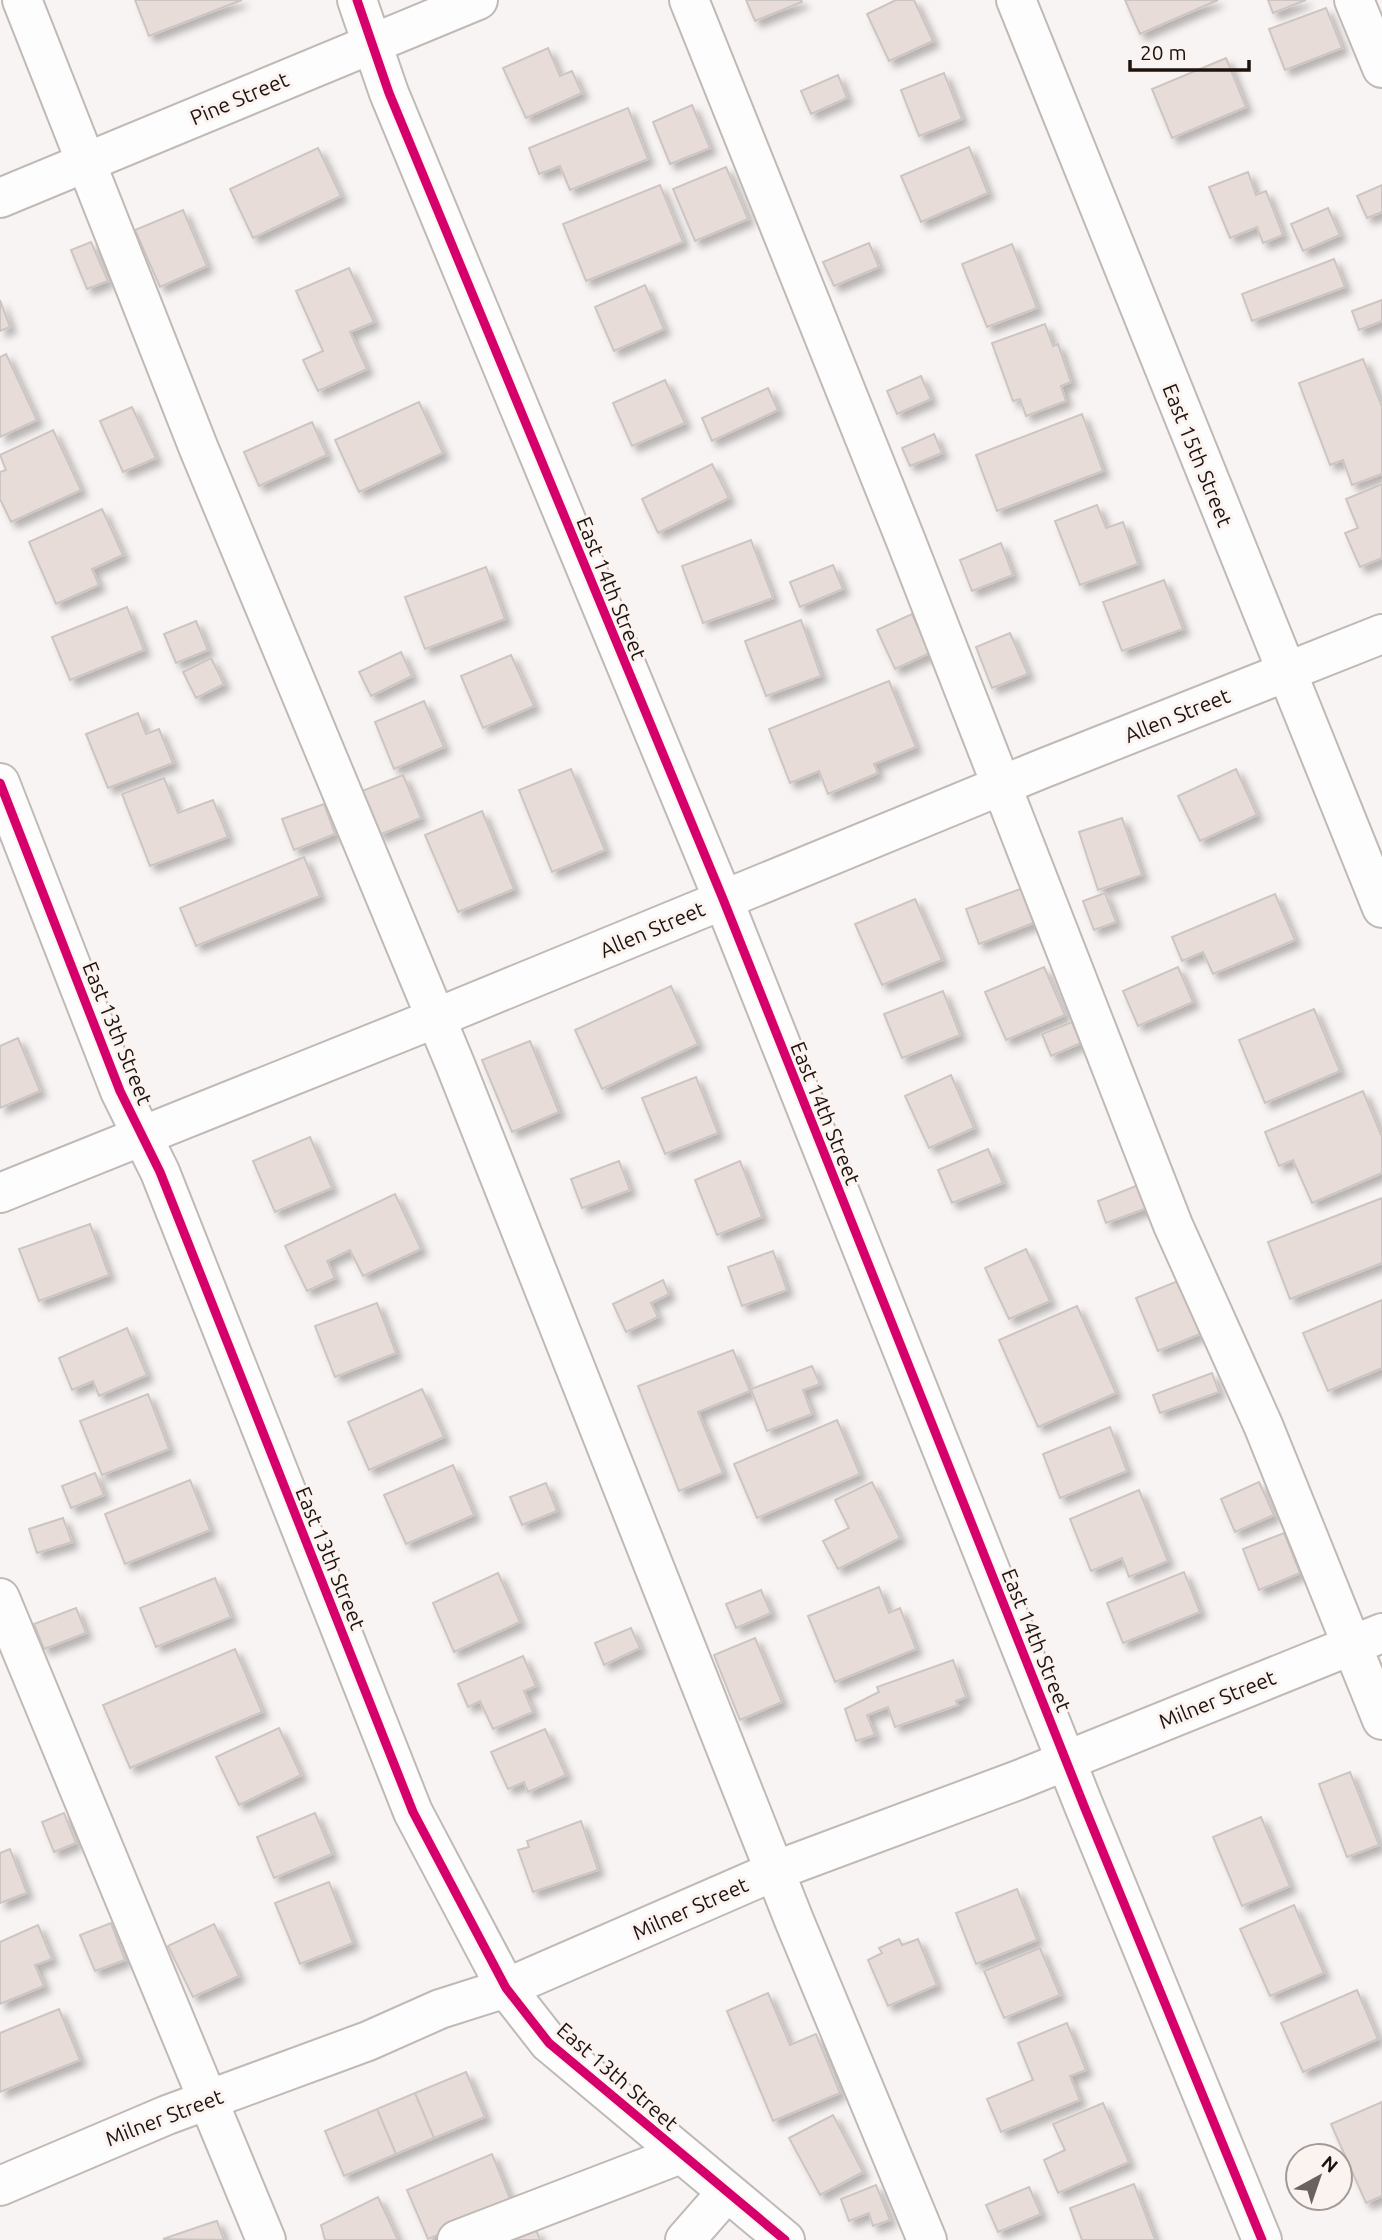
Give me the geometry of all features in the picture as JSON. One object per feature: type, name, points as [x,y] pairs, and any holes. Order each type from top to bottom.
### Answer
[{"type":"street","points":[[22,0],[200,449],[436,1018],[777,1870],[794,1920],[927,2240]]},
{"type":"street","name":"East 14th Street","points":[[357,0],[389,93],[723,899],[1066,1760],[1262,2240]]},
{"type":"street","name":"Pine Street","points":[[0,198],[88,164],[478,0]]},
{"type":"street","points":[[689,0],[906,541],[1173,1225],[1263,1424],[1368,1639],[1382,1720]]},
{"type":"street","name":"East 15th Street","points":[[1017,0],[1382,908]]},
{"type":"street","points":[[1354,0],[1382,68]]},
{"type":"street","name":"Allen Street","points":[[0,1193],[1382,634]]},
{"type":"street","name":"East 13th Street","points":[[0,783],[120,1091],[160,1172],[413,1812],[506,1988],[548,2043],[785,2240]]},
{"type":"street","points":[[0,1598],[205,2100],[266,2240]]},
{"type":"street","name":"Milner Street","points":[[0,2186],[205,2100],[368,2041],[440,2009],[506,1988],[777,1870],[1066,1760],[1368,1639]]},
{"type":"street","points":[[457,2240],[681,2154]]},
{"type":"street","points":[[685,2240],[727,2193]]},
{"type":"building","points":[[135,0],[242,0],[149,36]]},
{"type":"building","points":[[746,0],[801,0],[802,2],[755,21]]},
{"type":"building","points":[[896,0],[914,0],[933,41],[889,61],[867,14]]},
{"type":"building","points":[[1125,0],[1218,0],[1140,34]]},
{"type":"building","points":[[1268,0],[1306,0],[1273,13]]},
{"type":"building","points":[[1326,8],[1342,48],[1285,70],[1269,29]]},
{"type":"building","points":[[548,48],[560,76],[572,71],[582,93],[526,118],[503,68]]},
{"type":"building","points":[[1226,58],[1246,107],[1172,138],[1152,89]]},
{"type":"building","points":[[944,73],[962,119],[919,136],[901,90]]},
{"type":"building","points":[[838,75],[847,98],[811,114],[801,91]]},
{"type":"building","points":[[692,105],[710,148],[670,164],[653,122]]},
{"type":"building","points":[[628,108],[648,159],[570,190],[560,166],[539,174],[529,148]]},
{"type":"building","points":[[969,147],[988,193],[921,222],[901,176]]},
{"type":"building","points":[[318,148],[341,196],[253,238],[230,189]]},
{"type":"building","points":[[726,167],[748,219],[695,241],[673,189]]},
{"type":"building","points":[[1248,172],[1256,195],[1266,191],[1283,235],[1263,243],[1257,227],[1230,238],[1209,187]]},
{"type":"building","points":[[660,185],[683,242],[586,281],[563,224]]},
{"type":"building","points":[[1382,185],[1382,212],[1367,218],[1357,196]]},
{"type":"building","points":[[1328,208],[1340,235],[1303,251],[1291,224]]},
{"type":"building","points":[[183,210],[207,266],[160,287],[135,230]]},
{"type":"building","points":[[91,242],[108,281],[87,289],[71,250]]},
{"type":"building","points":[[869,243],[879,267],[834,286],[823,262]]},
{"type":"building","points":[[1012,244],[1037,308],[987,327],[962,264]]},
{"type":"building","points":[[1334,259],[1345,287],[1252,321],[1242,294]]},
{"type":"building","points":[[349,268],[374,322],[350,332],[367,369],[318,391],[303,360],[323,351],[296,291]]},
{"type":"building","points":[[645,285],[664,329],[614,351],[595,307]]},
{"type":"building","points":[[0,300],[10,327],[0,331]]},
{"type":"building","points":[[1382,300],[1382,321],[1359,330],[1352,311]]},
{"type":"building","points":[[1045,324],[1053,346],[1058,344],[1071,382],[1061,386],[1066,401],[1026,416],[1020,399],[1013,401],[992,343]]},
{"type":"building","points":[[6,354],[37,420],[0,437],[0,357]]},
{"type":"building","points":[[1363,359],[1382,407],[1382,474],[1352,485],[1343,460],[1330,465],[1299,383]]},
{"type":"building","points":[[921,376],[931,399],[897,414],[887,391]]},
{"type":"building","points":[[665,380],[685,423],[632,446],[613,403]]},
{"type":"building","points":[[768,388],[778,410],[712,441],[702,418]]},
{"type":"building","points":[[419,402],[443,453],[359,492],[335,440]]},
{"type":"building","points":[[132,407],[156,458],[123,472],[100,421]]},
{"type":"building","points":[[1082,414],[1103,471],[997,511],[976,455]]},
{"type":"building","points":[[312,422],[327,455],[259,486],[244,452]]},
{"type":"building","points":[[53,430],[81,490],[11,522],[0,499],[0,472],[6,470],[0,455]]},
{"type":"building","points":[[934,434],[942,453],[910,466],[902,448]]},
{"type":"building","points":[[712,464],[729,498],[658,533],[642,499]]},
{"type":"building","points":[[1382,484],[1382,558],[1360,567],[1345,533],[1358,528],[1346,499]]},
{"type":"building","points":[[1097,505],[1106,528],[1123,522],[1138,564],[1080,585],[1055,521]]},
{"type":"building","points":[[102,509],[123,555],[92,569],[99,585],[56,604],[29,542]]},
{"type":"building","points":[[751,540],[773,598],[703,623],[682,566]]},
{"type":"building","points":[[1001,543],[1013,575],[972,591],[960,560]]},
{"type":"building","points":[[833,565],[843,589],[800,607],[790,582]]},
{"type":"building","points":[[486,567],[505,619],[425,649],[405,597]]},
{"type":"building","points":[[1164,580],[1183,629],[1122,651],[1103,602]]},
{"type":"building","points":[[127,607],[144,650],[70,680],[52,637]]},
{"type":"building","points":[[912,614],[930,653],[895,669],[877,630]]},
{"type":"building","points":[[801,620],[821,676],[766,696],[745,641]]},
{"type":"building","points":[[196,621],[208,650],[176,663],[164,634]]},
{"type":"building","points":[[1010,633],[1028,674],[992,688],[976,647]]},
{"type":"building","points":[[401,652],[412,676],[371,696],[359,672]]},
{"type":"building","points":[[511,655],[534,706],[483,728],[461,676]]},
{"type":"building","points":[[211,658],[224,684],[196,698],[183,672]]},
{"type":"building","points":[[889,681],[916,747],[874,764],[878,773],[828,794],[819,771],[790,783],[769,729]]},
{"type":"building","points":[[424,701],[444,747],[394,769],[375,722]]},
{"type":"building","points":[[138,713],[146,734],[159,729],[173,763],[108,788],[86,734]]},
{"type":"building","points":[[571,769],[605,850],[552,872],[519,790]]},
{"type":"building","points":[[1236,769],[1257,815],[1200,841],[1178,796]]},
{"type":"building","points":[[403,775],[421,818],[379,835],[362,791]]},
{"type":"building","points":[[164,778],[178,813],[213,800],[228,837],[150,866],[122,794]]},
{"type":"building","points":[[324,804],[335,834],[294,850],[282,819]]},
{"type":"building","points":[[482,811],[514,889],[458,912],[425,835]]},
{"type":"building","points":[[1122,818],[1142,875],[1098,890],[1079,832]]},
{"type":"building","points":[[304,857],[320,896],[196,946],[180,908]]},
{"type":"building","points":[[1023,888],[1036,922],[979,944],[966,909]]},
{"type":"building","points":[[1105,893],[1116,922],[1094,930],[1083,901]]},
{"type":"building","points":[[1275,894],[1295,940],[1213,974],[1203,952],[1182,961],[1172,937]]},
{"type":"building","points":[[915,899],[942,960],[882,985],[855,924]]},
{"type":"building","points":[[1044,967],[1065,1015],[1006,1040],[985,992]]},
{"type":"building","points":[[1178,967],[1193,1002],[1138,1026],[1123,991]]},
{"type":"building","points":[[671,986],[698,1044],[602,1089],[575,1030]]},
{"type":"building","points":[[943,991],[960,1035],[902,1058],[884,1014]]},
{"type":"building","points":[[1314,1009],[1340,1071],[1265,1103],[1239,1040]]},
{"type":"building","points":[[1072,1022],[1081,1043],[1051,1056],[1042,1034]]},
{"type":"building","points":[[18,1038],[40,1091],[0,1108],[0,1046]]},
{"type":"building","points":[[530,1041],[559,1112],[512,1132],[482,1060]]},
{"type":"building","points":[[951,1075],[974,1128],[929,1148],[905,1096]]},
{"type":"building","points":[[696,1077],[718,1133],[665,1154],[642,1098]]},
{"type":"building","points":[[1363,1091],[1382,1137],[1382,1173],[1312,1203],[1293,1160],[1279,1166],[1265,1132]]},
{"type":"building","points":[[310,1137],[332,1188],[275,1212],[253,1161]]},
{"type":"building","points":[[988,1149],[1003,1183],[952,1203],[938,1170]]},
{"type":"building","points":[[619,1161],[630,1190],[582,1208],[571,1179]]},
{"type":"building","points":[[740,1161],[762,1217],[717,1235],[695,1180]]},
{"type":"building","points":[[1141,1184],[1150,1207],[1106,1223],[1098,1201]]},
{"type":"building","points":[[395,1194],[421,1249],[363,1276],[350,1250],[327,1261],[335,1278],[307,1291],[285,1246]]},
{"type":"building","points":[[1382,1198],[1382,1263],[1290,1299],[1268,1242]]},
{"type":"building","points":[[90,1224],[109,1275],[39,1301],[19,1249]]},
{"type":"building","points":[[1026,1249],[1050,1301],[1009,1319],[985,1268]]},
{"type":"building","points":[[773,1251],[787,1290],[742,1306],[728,1267]]},
{"type":"building","points":[[663,1280],[669,1294],[651,1303],[658,1317],[626,1332],[613,1304]]},
{"type":"building","points":[[1178,1281],[1200,1334],[1158,1351],[1136,1298]]},
{"type":"building","points":[[1382,1300],[1382,1368],[1328,1391],[1303,1333]]},
{"type":"building","points":[[377,1303],[396,1353],[335,1377],[315,1326]]},
{"type":"building","points":[[1077,1306],[1116,1393],[1038,1427],[999,1340]]},
{"type":"building","points":[[127,1328],[147,1375],[99,1396],[93,1381],[72,1390],[59,1358]]},
{"type":"building","points":[[733,1350],[750,1391],[698,1412],[723,1473],[679,1491],[638,1386]]},
{"type":"building","points":[[812,1366],[820,1384],[803,1390],[812,1414],[767,1431],[751,1389]]},
{"type":"building","points":[[1212,1373],[1219,1392],[1160,1413],[1153,1395]]},
{"type":"building","points":[[422,1389],[444,1437],[369,1470],[348,1422]]},
{"type":"building","points":[[148,1394],[169,1449],[102,1475],[80,1421]]},
{"type":"building","points":[[837,1420],[860,1474],[757,1518],[734,1464]]},
{"type":"building","points":[[1110,1427],[1127,1471],[1060,1498],[1043,1454]]},
{"type":"building","points":[[453,1465],[474,1515],[406,1544],[384,1495]]},
{"type":"building","points":[[95,1473],[104,1495],[71,1508],[62,1486]]},
{"type":"building","points":[[190,1480],[210,1530],[125,1564],[105,1514]]},
{"type":"building","points":[[872,1482],[900,1538],[838,1569],[823,1541],[849,1528],[835,1500]]},
{"type":"building","points":[[1259,1482],[1274,1515],[1235,1532],[1221,1499]]},
{"type":"building","points":[[546,1483],[557,1511],[522,1525],[510,1497]]},
{"type":"building","points":[[1139,1490],[1168,1561],[1129,1577],[1122,1558],[1091,1571],[1070,1519]]},
{"type":"building","points":[[63,1518],[72,1542],[37,1553],[29,1529]]},
{"type":"building","points":[[1284,1533],[1300,1573],[1259,1590],[1243,1549]]},
{"type":"building","points":[[1184,1572],[1200,1612],[1123,1643],[1107,1603]]},
{"type":"building","points":[[498,1573],[520,1622],[454,1652],[433,1603]]},
{"type":"building","points":[[215,1578],[231,1617],[156,1647],[140,1608]]},
{"type":"building","points":[[879,1587],[889,1613],[900,1608],[916,1649],[835,1682],[808,1616]]},
{"type":"building","points":[[761,1590],[771,1613],[736,1628],[726,1604]]},
{"type":"building","points":[[76,1608],[86,1633],[44,1649],[34,1624]]},
{"type":"building","points":[[631,1628],[640,1648],[604,1665],[595,1643]]},
{"type":"building","points":[[755,1638],[782,1702],[740,1720],[714,1655]]},
{"type":"building","points":[[235,1649],[262,1712],[130,1768],[103,1705]]},
{"type":"building","points":[[523,1656],[536,1686],[524,1691],[533,1712],[493,1729],[480,1701],[468,1707],[458,1684]]},
{"type":"building","points":[[953,1660],[966,1697],[956,1701],[958,1705],[895,1727],[888,1707],[867,1715],[875,1735],[856,1741],[845,1709],[879,1692],[877,1687]]},
{"type":"building","points":[[279,1728],[301,1775],[239,1805],[216,1757]]},
{"type":"building","points":[[545,1729],[566,1775],[528,1792],[524,1782],[508,1789],[491,1752]]},
{"type":"building","points":[[1350,1772],[1379,1845],[1347,1857],[1319,1784]]},
{"type":"building","points":[[64,1813],[76,1843],[54,1852],[42,1822]]},
{"type":"building","points":[[315,1813],[332,1854],[274,1878],[257,1837]]},
{"type":"building","points":[[1261,1817],[1290,1886],[1242,1906],[1213,1837]]},
{"type":"building","points":[[581,1821],[598,1870],[533,1892],[518,1850],[529,1847],[527,1841]]},
{"type":"building","points":[[10,1849],[27,1893],[0,1903],[0,1853]]},
{"type":"building","points":[[329,1882],[353,1943],[300,1964],[275,1903]]},
{"type":"building","points":[[1017,1889],[1037,1940],[976,1964],[956,1913]]},
{"type":"building","points":[[1294,1905],[1324,1973],[1270,1996],[1240,1929]]},
{"type":"building","points":[[111,1923],[125,1960],[95,1971],[80,1935]]},
{"type":"building","points":[[214,1924],[239,1976],[193,1997],[168,1946]]},
{"type":"building","points":[[38,1925],[52,1959],[35,1965],[44,1986],[0,2004],[0,1942]]},
{"type":"building","points":[[899,1939],[902,1945],[918,1939],[937,1985],[888,2006],[868,1960],[882,1953],[879,1948]]},
{"type":"building","points":[[1040,1948],[1060,1995],[1004,2018],[984,1971]]},
{"type":"building","points":[[1357,1990],[1378,2039],[1303,2072],[1281,2023]]},
{"type":"building","points":[[768,1993],[790,2045],[816,2034],[840,2093],[773,2121],[727,2011]]},
{"type":"building","points":[[59,2009],[80,2060],[0,2092],[0,2033]]},
{"type":"building","points":[[1067,2023],[1086,2070],[1070,2076],[1080,2100],[1001,2132],[987,2099],[1033,2080],[1018,2043]]},
{"type":"building","points":[[466,2072],[485,2117],[434,2138],[415,2093]]},
{"type":"building","points":[[415,2093],[434,2138],[396,2154],[377,2109]]},
{"type":"building","points":[[1382,2102],[1382,2196],[1366,2203],[1354,2176],[1354,2142],[1339,2142],[1331,2124]]},
{"type":"building","points":[[1103,2103],[1129,2162],[1058,2193],[1044,2160],[1065,2150],[1053,2124]]},
{"type":"building","points":[[377,2109],[396,2154],[344,2176],[325,2131]]},
{"type":"building","points":[[833,2115],[863,2172],[820,2195],[789,2138]]},
{"type":"building","points":[[492,2154],[512,2204],[428,2239],[407,2190]]},
{"type":"building","points":[[1134,2184],[1155,2240],[1082,2240],[1070,2208]]},
{"type":"building","points":[[876,2185],[890,2220],[873,2226],[869,2213],[849,2221],[841,2199]]},
{"type":"building","points":[[1029,2187],[1041,2214],[998,2232],[986,2205]]},
{"type":"building","points":[[378,2197],[398,2240],[325,2240],[321,2225]]},
{"type":"building","points":[[217,2221],[224,2240],[163,2239],[210,2223]]},
{"type":"building","points":[[536,2230],[540,2240],[513,2240]]},
{"type":"cycle path","points":[[357,0],[389,93],[723,899],[1084,1806],[1262,2240]]},
{"type":"cycle path","points":[[0,783],[120,1091],[160,1172],[413,1812],[506,1988],[549,2043],[785,2240]]}]
